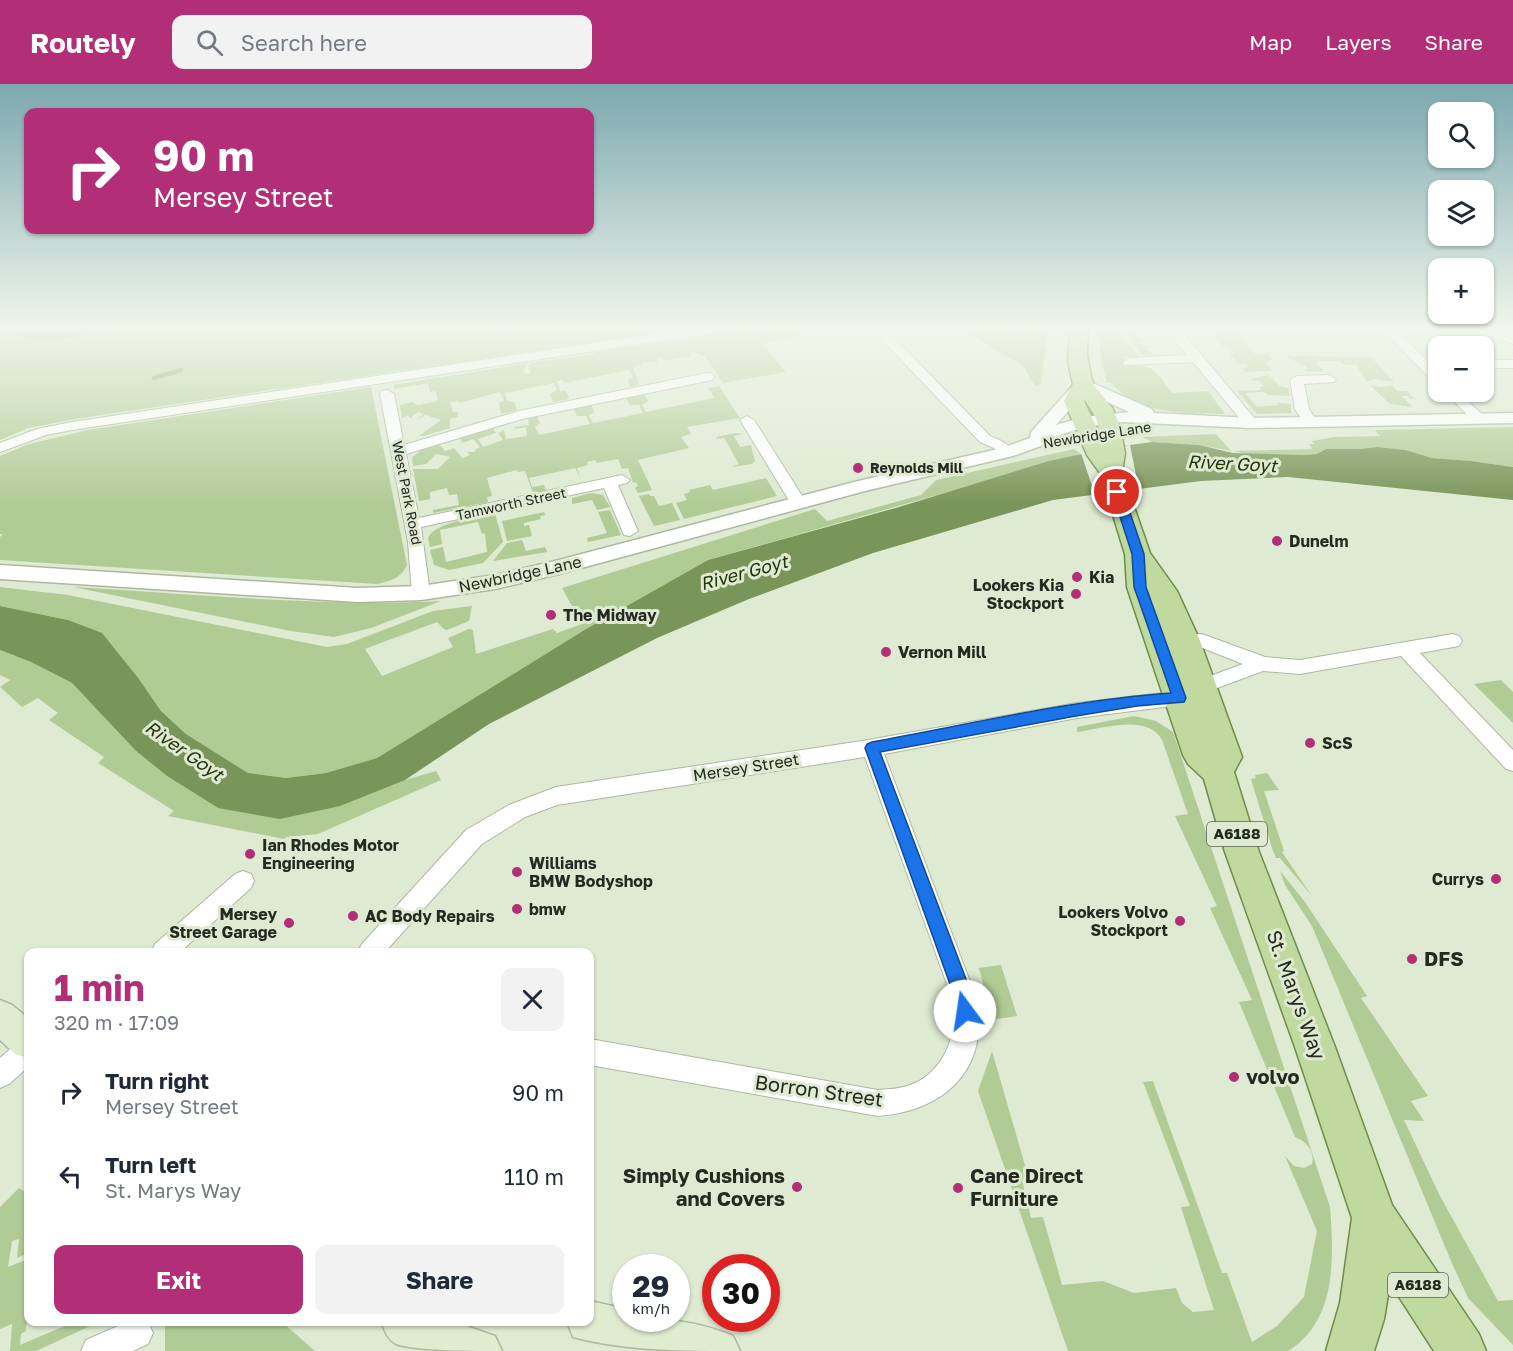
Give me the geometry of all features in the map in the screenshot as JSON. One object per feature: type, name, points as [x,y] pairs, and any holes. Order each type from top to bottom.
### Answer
[{"type":"main road","name":"St. Marys Way","points":[[1082,386],[1074,401],[1100,434],[1138,554],[1140,587],[1157,640],[1190,692]]},
{"type":"main road","name":"St. Marys Way","points":[[1138,554],[1164,591],[1186,641],[1190,692],[1199,755],[1218,772],[1242,852],[1316,1047],[1374,1218],[1462,1351]]},
{"type":"main road","points":[[0,1017],[24,1038]]},
{"type":"main road","name":"St. Marys Way","points":[[1350,1351],[1356,1337],[1362,1306],[1374,1218]]},
{"type":"main road","points":[[594,1324],[652,1344],[708,1350]]},
{"type":"main road","points":[[407,1326],[412,1330],[480,1351]]},
{"type":"street","points":[[0,448],[24,438],[72,426],[335,386]]},
{"type":"street","points":[[399,451],[519,415],[662,386]]},
{"type":"street","points":[[934,386],[985,439],[999,445],[1006,452]]},
{"type":"street","points":[[1027,446],[1081,386]]},
{"type":"street","points":[[1087,386],[1142,412],[1203,422]]},
{"type":"street","points":[[1220,386],[1251,423]]},
{"type":"street","points":[[1298,386],[1302,409],[1310,422]]},
{"type":"street","name":"West Park Road","points":[[387,394],[419,561],[421,593]]},
{"type":"street","points":[[1461,402],[1479,419]]},
{"type":"street","name":"Newbridge Lane","points":[[0,572],[357,595],[421,593],[495,582],[559,567],[798,502],[1027,446],[1100,434],[1203,422],[1513,418]]},
{"type":"street","points":[[747,420],[798,502]]},
{"type":"street","name":"Tamworth Street","points":[[412,524],[616,481],[630,531]]},
{"type":"street","name":"Mersey Street","points":[[1157,640],[1202,641],[1263,664],[1287,667],[1320,664],[1453,641]]},
{"type":"street","points":[[1405,649],[1513,763]]},
{"type":"street","name":"Mersey Street","points":[[374,948],[474,837],[500,819],[556,796],[872,748],[1190,692],[1226,675],[1263,664]]},
{"type":"street","name":"Borron Street","points":[[594,1053],[879,1103],[902,1101],[921,1095],[942,1080],[954,1065],[962,1048],[966,1025],[960,987],[872,748]]},
{"type":"street","points":[[168,948],[243,881]]},
{"type":"street","points":[[0,1075],[24,1054]]},
{"type":"street","points":[[98,1351],[137,1335]]},
{"type":"shaded area","points":[[0,386],[297,386],[81,418],[28,428],[0,440]]},
{"type":"shaded area","points":[[393,386],[410,386],[394,389]]},
{"type":"shaded area","points":[[429,386],[539,386],[505,393],[507,401],[514,402],[517,410],[501,414],[499,403],[504,401],[500,392],[459,403],[459,401],[450,402],[453,412],[458,412],[458,417],[450,419],[450,428],[419,436],[441,420],[426,415],[416,420],[424,414],[418,412],[410,418],[408,415],[402,418],[400,405],[412,402],[418,405],[438,401],[436,391],[430,392]]},
{"type":"shaded area","points":[[555,386],[559,386],[560,391],[566,390],[569,399],[553,402],[550,394],[557,390]]},
{"type":"shaded area","points":[[719,386],[740,418],[687,427],[691,434],[681,437],[689,448],[638,460],[652,490],[638,493],[635,488],[638,486],[636,482],[633,483],[628,468],[622,469],[618,459],[597,463],[595,460],[577,468],[580,477],[575,468],[529,478],[532,487],[544,485],[546,491],[533,493],[525,471],[518,472],[517,470],[487,478],[492,496],[487,497],[488,502],[433,513],[433,510],[459,505],[457,494],[449,495],[447,488],[430,492],[430,499],[419,501],[413,469],[438,469],[450,457],[436,454],[426,464],[413,466],[412,457],[423,449],[439,444],[445,451],[454,448],[462,458],[470,455],[467,452],[475,452],[480,447],[473,439],[463,443],[459,437],[492,427],[496,433],[478,439],[483,447],[503,440],[498,433],[504,430],[506,439],[527,436],[526,427],[515,429],[515,427],[529,425],[528,418],[537,416],[540,423],[535,427],[539,435],[590,424],[586,416],[577,416],[574,409],[591,405],[594,412],[589,416],[593,423],[643,413],[639,405],[630,405],[626,398],[644,394],[648,401],[642,405],[646,412],[714,398],[709,388]]},
{"type":"shaded area","points":[[1114,386],[1167,386],[1172,393],[1208,391],[1225,414],[1164,410],[1136,402]]},
{"type":"shaded area","points":[[1371,386],[1393,386],[1397,391],[1407,391],[1414,399],[1402,396],[1412,407],[1390,404]]},
{"type":"shaded area","points":[[371,387],[407,565],[395,578],[378,584],[0,560],[0,537],[3,534],[0,534],[0,456],[29,444],[88,430]]},
{"type":"shaded area","points":[[1259,387],[1288,388],[1290,396],[1269,395],[1264,392],[1245,393],[1257,407],[1279,405],[1277,403],[1291,404],[1291,413],[1257,414],[1237,391],[1261,390]]},
{"type":"shaded area","points":[[1513,427],[1513,467],[1432,458],[1406,450],[1378,447],[1326,449],[1317,454],[1303,455],[1249,454],[1232,451],[1312,449],[1309,444],[1314,444],[1312,441],[1334,437],[1380,436],[1375,430]]},
{"type":"shaded area","points":[[735,433],[744,434],[734,436],[740,447],[751,445],[755,461],[752,464],[731,467],[739,464],[724,438],[716,439]]},
{"type":"shaded area","points":[[1216,434],[1231,451],[1199,445],[1152,442],[1142,437]]},
{"type":"shaded area","points":[[1074,449],[1081,454],[708,560],[586,629],[377,758],[326,773],[286,778],[248,773],[186,734],[161,711],[139,679],[68,620],[0,606],[0,587],[68,595],[327,647],[347,644],[433,611],[472,606],[469,621],[447,630],[437,622],[365,649],[382,676],[453,647],[448,638],[469,629],[473,630],[476,654],[553,629],[557,633],[582,624],[562,588],[815,509],[827,521],[921,495],[936,480]]},
{"type":"shaded area","points":[[766,478],[777,496],[684,519],[676,503],[687,500],[684,494],[690,492],[689,490],[710,485],[713,490]]},
{"type":"shaded area","points":[[591,493],[603,495],[610,507],[597,510],[592,500],[572,504],[572,498]]},
{"type":"shaded area","points":[[649,494],[654,496],[659,506],[672,503],[680,520],[654,526],[639,496]]},
{"type":"shaded area","points":[[610,510],[621,535],[588,542],[587,538],[607,533],[598,512]]},
{"type":"shaded area","points":[[544,512],[545,515],[540,516],[541,519],[524,523],[524,526],[529,525],[532,536],[507,541],[502,521]]},
{"type":"shaded area","points":[[495,514],[503,542],[483,563],[449,570],[434,565],[430,550],[443,547],[446,562],[487,552],[485,533],[482,534],[478,522],[440,530],[442,544],[430,547],[428,538],[432,532],[458,521]]},
{"type":"shaded area","points":[[522,540],[526,551],[545,547],[547,552],[493,561],[507,543]]},
{"type":"shaded area","points":[[73,587],[303,601],[441,601],[371,628],[334,637],[291,631]]},
{"type":"shaded area","points":[[0,650],[31,662],[72,683],[136,751],[167,776],[218,808],[405,780],[436,771],[441,780],[318,834],[284,839],[168,816],[174,811],[98,763],[104,757],[49,720],[58,713],[38,698],[22,707],[0,687],[10,680],[0,675]]},
{"type":"shaded area","points":[[1501,680],[1513,692],[1513,723],[1474,684]]},
{"type":"shaded area","points":[[1134,716],[1156,721],[1173,732],[1330,1207],[1331,1267],[1324,1305],[1316,1323],[1304,1338],[1288,1351],[1068,1351],[978,1091],[992,1051],[1029,1179],[1022,1180],[1031,1218],[1043,1217],[1062,1285],[1103,1281],[1134,1293],[1176,1288],[1182,1303],[1193,1312],[1214,1310],[1181,1207],[1190,1206],[1143,1082],[1153,1081],[1222,1273],[1227,1273],[1252,1342],[1277,1326],[1304,1297],[1317,1231],[1285,1156],[1294,1166],[1304,1168],[1312,1164],[1311,1151],[1306,1144],[1295,1137],[1239,1002],[1252,1000],[1210,908],[1217,906],[1175,816],[1188,814],[1162,740],[1146,727],[1135,725],[1111,726],[1077,732],[1077,727]]},
{"type":"shaded area","points":[[1267,773],[1279,790],[1264,791],[1284,851],[1282,852],[1312,896],[1280,858],[1276,858],[1273,851],[1251,779],[1256,778],[1255,775]]},
{"type":"shaded area","points":[[1280,871],[1305,902],[1367,996],[1361,998],[1428,1096],[1411,1101],[1424,1121],[1404,1120],[1440,1196],[1498,1301],[1513,1300],[1513,1345],[1468,1298],[1312,926],[1285,885]]},
{"type":"shaded area","points":[[1001,965],[1017,1016],[997,1019],[991,1015],[979,968]]},
{"type":"shaded area","points":[[19,1188],[24,1191],[24,1255],[17,1258],[19,1239],[12,1241],[8,1267],[24,1261],[24,1326],[26,1326],[26,1331],[21,1334],[20,1345],[65,1326],[90,1326],[36,1351],[10,1351],[12,1324],[0,1329],[0,1207]]},
{"type":"shaded area","points":[[165,1326],[287,1326],[315,1351],[165,1351]]},
{"type":"water","name":"River Goyt","points":[[1152,442],[1199,445],[1233,453],[1303,455],[1317,454],[1326,449],[1378,447],[1406,450],[1432,458],[1513,467],[1513,500],[1288,477],[1201,481],[1053,500],[873,553],[749,599],[657,638],[489,724],[405,780],[340,806],[280,819],[218,808],[167,776],[136,751],[72,683],[31,662],[0,650],[0,606],[68,620],[102,633],[161,711],[186,734],[248,773],[286,778],[326,773],[377,758],[586,629],[708,560],[899,507],[1049,461]]},
{"type":"pier","points":[[1130,445],[1139,490],[1095,495],[1081,453]]},
{"type":"place","name":"Reynolds Mill","points":[[858,468]]},
{"type":"place","name":"Dunelm","points":[[1277,541]]},
{"type":"place","name":"Kia","points":[[1077,577]]},
{"type":"place","name":"Lookers Kia Stockport","points":[[1076,594]]},
{"type":"place","name":"The Midway","points":[[551,615]]},
{"type":"place","name":"Vernon Mill","points":[[886,652]]},
{"type":"place","name":"ScS","points":[[1310,743]]},
{"type":"place","name":"Ian Rhodes Motor Engineering","points":[[250,854]]},
{"type":"place","name":"Williams BMW Bodyshop","points":[[517,872]]},
{"type":"place","name":"Currys","points":[[1496,879]]},
{"type":"place","name":"bmw","points":[[517,909]]},
{"type":"place","name":"AC Body Repairs","points":[[353,916]]},
{"type":"place","name":"Lookers Volvo Stockport","points":[[1180,921]]},
{"type":"place","name":"Mersey Street Garage","points":[[289,923]]},
{"type":"place","name":"DFS","points":[[1412,959]]},
{"type":"place","name":"volvo","points":[[1234,1077]]},
{"type":"place","name":"Simply Cushions and Covers","points":[[797,1187]]},
{"type":"place","name":"Cane Direct Furniture","points":[[958,1188]]},
{"type":"route","points":[[965,1011],[960,987],[872,748],[1137,701],[1180,698],[1157,640],[1140,587],[1138,554],[1117,492]]}]
